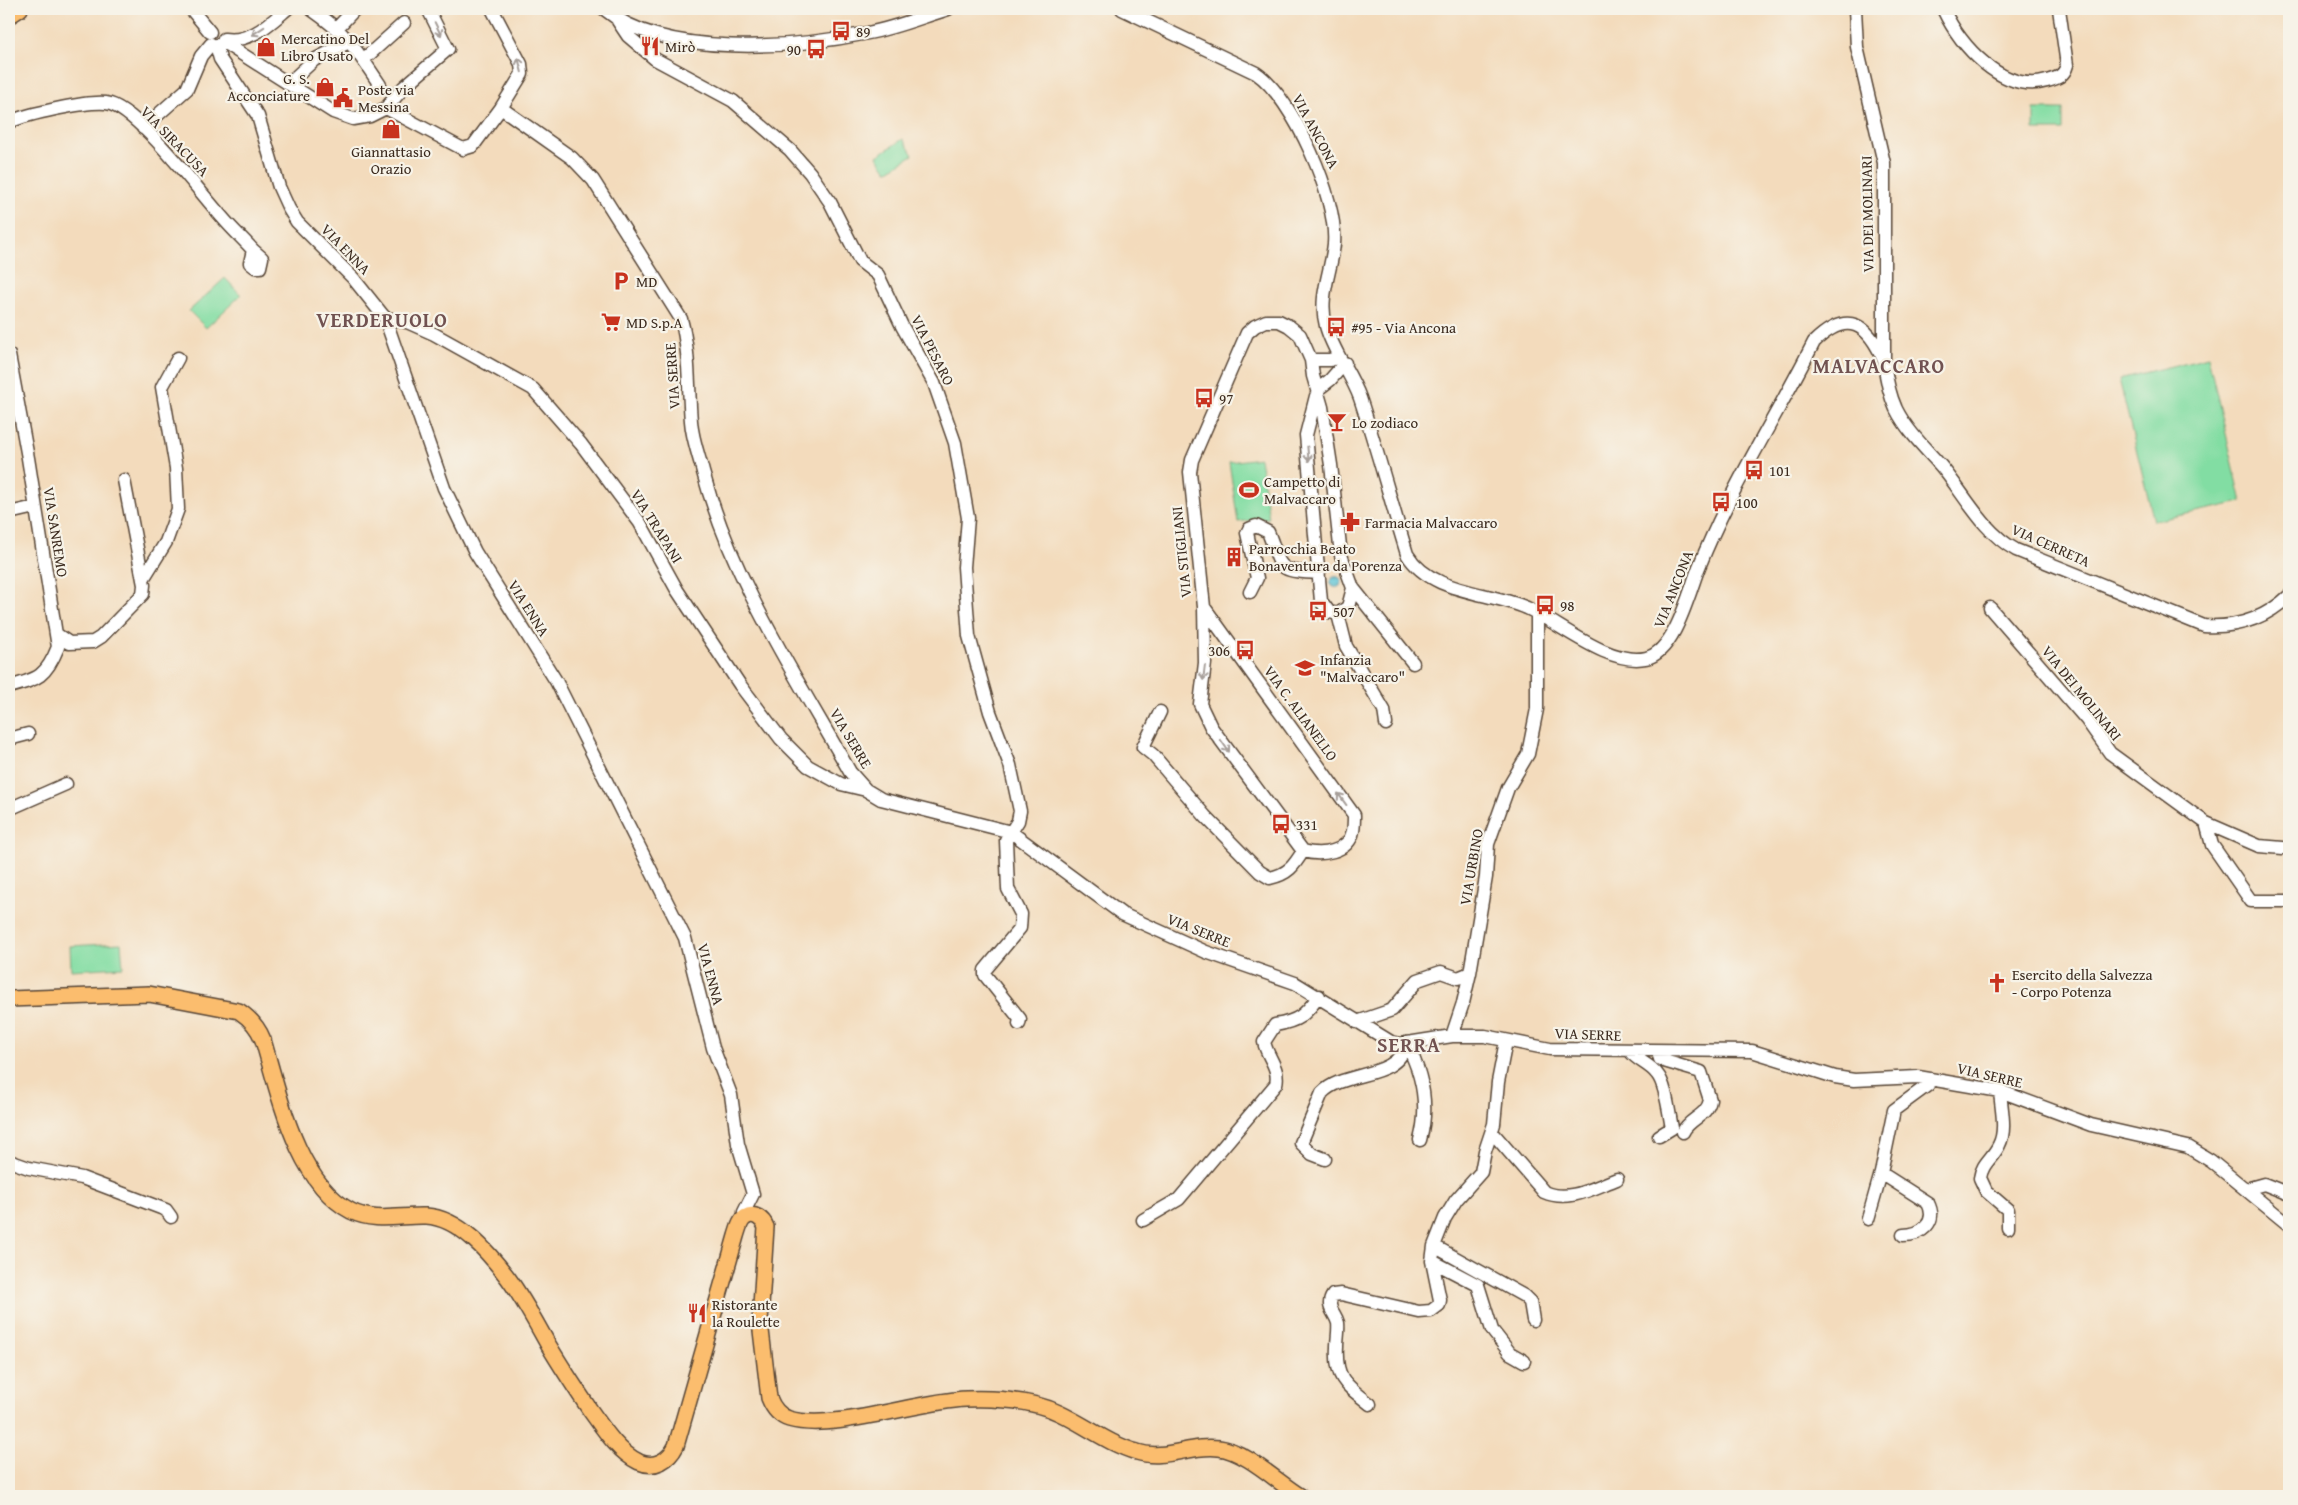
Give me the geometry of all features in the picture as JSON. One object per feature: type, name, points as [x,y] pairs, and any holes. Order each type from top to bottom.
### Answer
[{"type":"main road","points":[[9,16],[20,9]]},
{"type":"main road","points":[[9,999],[149,994],[239,1011],[247,1016],[259,1030],[263,1040],[292,1134],[312,1172],[332,1198],[352,1212],[370,1217],[426,1216],[442,1219],[459,1228],[473,1240],[492,1258],[516,1290],[549,1347],[604,1430],[638,1462],[654,1464],[661,1462],[672,1453],[676,1446],[736,1236],[746,1217],[752,1216],[761,1219],[766,1227],[760,1296],[761,1343],[769,1398],[782,1416],[794,1420],[825,1422],[966,1399],[1031,1404],[1058,1412],[1120,1446],[1140,1453],[1163,1456],[1211,1448],[1230,1451],[1300,1496]]},
{"type":"street","points":[[191,9],[217,40],[343,117],[353,119],[370,116],[386,108],[404,87],[448,49],[428,9]]},
{"type":"street","points":[[143,128],[187,88],[202,56],[217,40],[243,40],[287,9]]},
{"type":"street","points":[[311,9],[351,41],[380,85]]},
{"type":"street","points":[[337,28],[355,9]]},
{"type":"street","points":[[386,108],[462,149],[473,146],[502,108],[522,74],[521,64],[492,9]]},
{"type":"street","points":[[604,9],[618,21],[648,32],[700,44],[763,45],[811,42],[870,33],[948,9]]},
{"type":"street","name":"VIA ANCONA","points":[[1122,9],[1256,73],[1275,90],[1284,104],[1319,170],[1331,207],[1334,244],[1323,304],[1327,329],[1338,360]]},
{"type":"street","name":"VIA DEI MOLINARI","points":[[1855,9],[1857,46],[1884,163],[1884,361]]},
{"type":"street","points":[[1943,9],[1954,32],[1971,51],[1988,66],[2009,78],[2024,83],[2042,82],[2059,77],[2065,71],[2067,65],[2059,9]]},
{"type":"street","name":"VIA PESARO","points":[[618,21],[628,36],[655,59],[733,102],[790,150],[810,173],[830,202],[860,262],[878,275],[902,326],[934,382],[955,443],[968,518],[964,567],[969,636],[990,712],[1010,765],[1020,811],[1018,821],[1006,840],[1008,889],[1021,914],[1020,928],[985,970],[985,975],[1020,1019],[1019,1024]]},
{"type":"street","points":[[363,60],[404,23]]},
{"type":"street","name":"VIA ENNA","points":[[217,40],[220,59],[258,116],[279,187],[289,209],[297,222],[353,278],[385,318],[444,488],[475,552],[556,681],[685,938],[713,1048],[731,1095],[738,1144],[753,1194],[744,1212],[746,1217]]},
{"type":"street","points":[[288,84],[314,60],[351,41]]},
{"type":"street","name":"VIA SIRACUSA","points":[[13,119],[90,104],[106,103],[123,111],[143,128],[254,250]]},
{"type":"street","name":"VIA SERRE","points":[[502,108],[572,158],[593,180],[681,319],[687,342],[691,423],[704,475],[733,559],[771,632],[850,772],[866,790],[881,798],[1011,832],[1122,914],[1206,952],[1283,978],[1319,996],[1357,1022],[1392,1042],[1406,1043],[1452,1036],[1485,1036],[1550,1049],[1658,1052],[1752,1051],[1835,1077],[1854,1080],[1887,1077],[1928,1079],[2000,1091],[2091,1125],[2188,1147],[2211,1161],[2289,1225]]},
{"type":"street","name":"VIA TRAPANI","points":[[385,318],[407,322],[434,334],[533,389],[580,444],[640,522],[677,590],[740,685],[781,739],[808,766],[841,784],[866,790]]},
{"type":"street","name":"VIA STIGLIANI","points":[[1303,850],[1211,727],[1200,704],[1206,663],[1204,607],[1190,472],[1192,460],[1237,352],[1247,333],[1255,326],[1266,321],[1279,321],[1300,335],[1311,360],[1313,376],[1322,407],[1324,430],[1331,465],[1341,555],[1353,588],[1413,664]]},
{"type":"street","name":"VIA ANCONA","points":[[1353,382],[1407,554],[1414,566],[1432,579],[1537,613],[1614,657],[1628,660],[1660,652],[1672,636],[1715,525],[1814,342],[1832,327],[1842,324],[1861,327],[1870,334],[1884,361]]},
{"type":"street","name":"VIA SANREMO","points":[[9,355],[14,412],[35,507],[58,647],[50,666],[43,675],[9,687]]},
{"type":"street","points":[[143,578],[166,542],[178,509],[176,468],[162,387],[178,358]]},
{"type":"street","points":[[1311,360],[1338,360]]},
{"type":"street","points":[[1313,376],[1338,360]]},
{"type":"street","points":[[1338,360],[1330,380],[1317,390],[1307,430],[1321,601],[1329,612],[1338,614],[1348,607],[1353,588]]},
{"type":"street","points":[[1338,360],[1353,382]]},
{"type":"street","name":"VIA CERRETA","points":[[1884,361],[1887,382],[1896,408],[1907,427],[1942,467],[1994,535],[2003,543],[2204,626],[2228,626],[2254,620],[2267,614],[2289,596]]},
{"type":"street","points":[[1330,380],[1353,382]]},
{"type":"street","points":[[1307,430],[1324,430]]},
{"type":"street","points":[[56,634],[68,643],[93,642],[101,637],[143,594],[143,578],[124,480]]},
{"type":"street","points":[[9,513],[35,507]]},
{"type":"street","points":[[1250,592],[1257,578],[1247,533],[1248,528],[1256,526],[1268,532],[1279,564],[1285,568],[1319,573]]},
{"type":"street","name":"VIA C. ALIANELLO","points":[[1204,607],[1354,815],[1353,833],[1346,842],[1332,852],[1316,855],[1303,850]]},
{"type":"street","name":"VIA DEI MOLINARI","points":[[1990,608],[2086,719],[2110,753],[2206,824],[2259,846],[2283,848]]},
{"type":"street","name":"VIA URBINO","points":[[1452,1036],[1463,1003],[1470,973],[1486,877],[1488,844],[1508,788],[1528,754],[1537,709],[1537,613]]},
{"type":"street","points":[[1338,614],[1346,646],[1384,710],[1386,724]]},
{"type":"street","points":[[1160,712],[1143,746],[1153,755],[1205,816],[1260,872],[1270,878],[1284,875],[1303,850]]},
{"type":"street","points":[[9,740],[28,734]]},
{"type":"street","points":[[9,809],[66,784]]},
{"type":"street","points":[[2206,824],[2212,845],[2251,901],[2289,901]]},
{"type":"street","points":[[1357,1022],[1392,1010],[1418,980],[1440,972],[1458,978],[1470,973]]},
{"type":"street","points":[[1143,1220],[1179,1199],[1276,1084],[1278,1077],[1276,1069],[1265,1050],[1264,1042],[1276,1025],[1292,1022],[1306,1013],[1319,996]]},
{"type":"street","points":[[1370,1404],[1344,1382],[1339,1374],[1336,1363],[1338,1322],[1331,1311],[1330,1300],[1333,1295],[1342,1294],[1419,1312],[1431,1311],[1439,1305],[1440,1300],[1432,1261],[1434,1246],[1444,1218],[1456,1200],[1481,1172],[1485,1151],[1492,1132],[1498,1082],[1506,1041]]},
{"type":"street","points":[[1406,1043],[1417,1064],[1422,1085],[1425,1111],[1420,1140]]},
{"type":"street","points":[[1325,1159],[1312,1154],[1301,1143],[1322,1093],[1339,1081],[1377,1071],[1390,1064],[1404,1052],[1406,1043]]},
{"type":"street","points":[[1630,1051],[1635,1059],[1659,1075],[1662,1083],[1672,1128],[1659,1136]]},
{"type":"street","points":[[1658,1052],[1660,1059],[1664,1061],[1701,1072],[1710,1100],[1705,1113],[1685,1127],[1683,1132]]},
{"type":"street","points":[[1868,1219],[1881,1173],[1894,1110],[1928,1085],[1928,1079]]},
{"type":"street","points":[[2000,1091],[2002,1137],[1996,1150],[1983,1165],[1980,1178],[1986,1191],[2008,1210],[2008,1228]]},
{"type":"street","points":[[1492,1132],[1544,1192],[1551,1195],[1566,1197],[1575,1195],[1617,1179]]},
{"type":"street","points":[[9,1161],[29,1168],[82,1178],[166,1210],[171,1217]]},
{"type":"street","points":[[1881,1173],[1928,1203],[1930,1207],[1930,1220],[1923,1230],[1915,1235],[1903,1234]]},
{"type":"street","points":[[2246,1189],[2264,1184],[2289,1194]]},
{"type":"street","points":[[1434,1246],[1477,1268],[1524,1296],[1530,1302],[1533,1320]]},
{"type":"street","points":[[1432,1261],[1478,1285],[1492,1330],[1510,1353],[1524,1361]]},
{"type":"green space","points":[[2034,109],[2063,109],[2063,130],[2034,130]]},
{"type":"green space","points":[[903,139],[913,155],[887,171],[877,156]]},
{"type":"green space","points":[[225,278],[241,295],[206,328],[189,311]]},
{"type":"green space","points":[[2208,357],[2242,502],[2154,521],[2119,379]]},
{"type":"green space","name":"Campetto di Malvaccaro","points":[[1260,458],[1269,518],[1238,522],[1229,462]]},
{"type":"green space","points":[[121,943],[123,967],[71,970],[70,946]]},
{"type":"water","points":[[1336,576],[1342,582],[1336,588],[1330,582]]},
{"type":"place","name":"89","points":[[841,31]]},
{"type":"place","name":"Mirò","points":[[650,46]]},
{"type":"place","name":"Mercatino Del Libro Usato","points":[[266,47]]},
{"type":"place","name":"90","points":[[816,49]]},
{"type":"place","name":"G. S. Acconciature","points":[[325,87]]},
{"type":"place","name":"Poste via Messina","points":[[343,98]]},
{"type":"place","name":"Giannattasio Orazio","points":[[391,129]]},
{"type":"place","name":"MD","points":[[621,281]]},
{"type":"place","name":"MD S.p.A","points":[[611,322]]},
{"type":"place","name":"#95 - Via Ancona","points":[[1336,327]]},
{"type":"place","name":"97","points":[[1204,398]]},
{"type":"place","name":"Lo zodiaco","points":[[1337,422]]},
{"type":"place","name":"101","points":[[1754,470]]},
{"type":"place","name":"Campetto di Malvaccaro","points":[[1249,490]]},
{"type":"place","name":"100","points":[[1721,502]]},
{"type":"place","name":"Farmacia Malvaccaro","points":[[1350,522]]},
{"type":"place","name":"Parrocchia Beato Bonaventura da Porenza","points":[[1234,557]]},
{"type":"place","name":"98","points":[[1545,605]]},
{"type":"place","name":"507","points":[[1318,611]]},
{"type":"place","name":"306","points":[[1245,650]]},
{"type":"place","name":"Infanzia \"Malvaccaro\"","points":[[1305,668]]},
{"type":"place","name":"331","points":[[1281,824]]},
{"type":"place","name":"Esercito della Salvezza - Corpo Potenza","points":[[1997,983]]},
{"type":"place","name":"Ristorante la Roulette","points":[[697,1313]]},
{"type":"district","name":"VERDERUOLO","points":[[382,319]]},
{"type":"district","name":"MALVACCARO","points":[[1879,365]]},
{"type":"district","name":"SERRA","points":[[1409,1044]]}]
